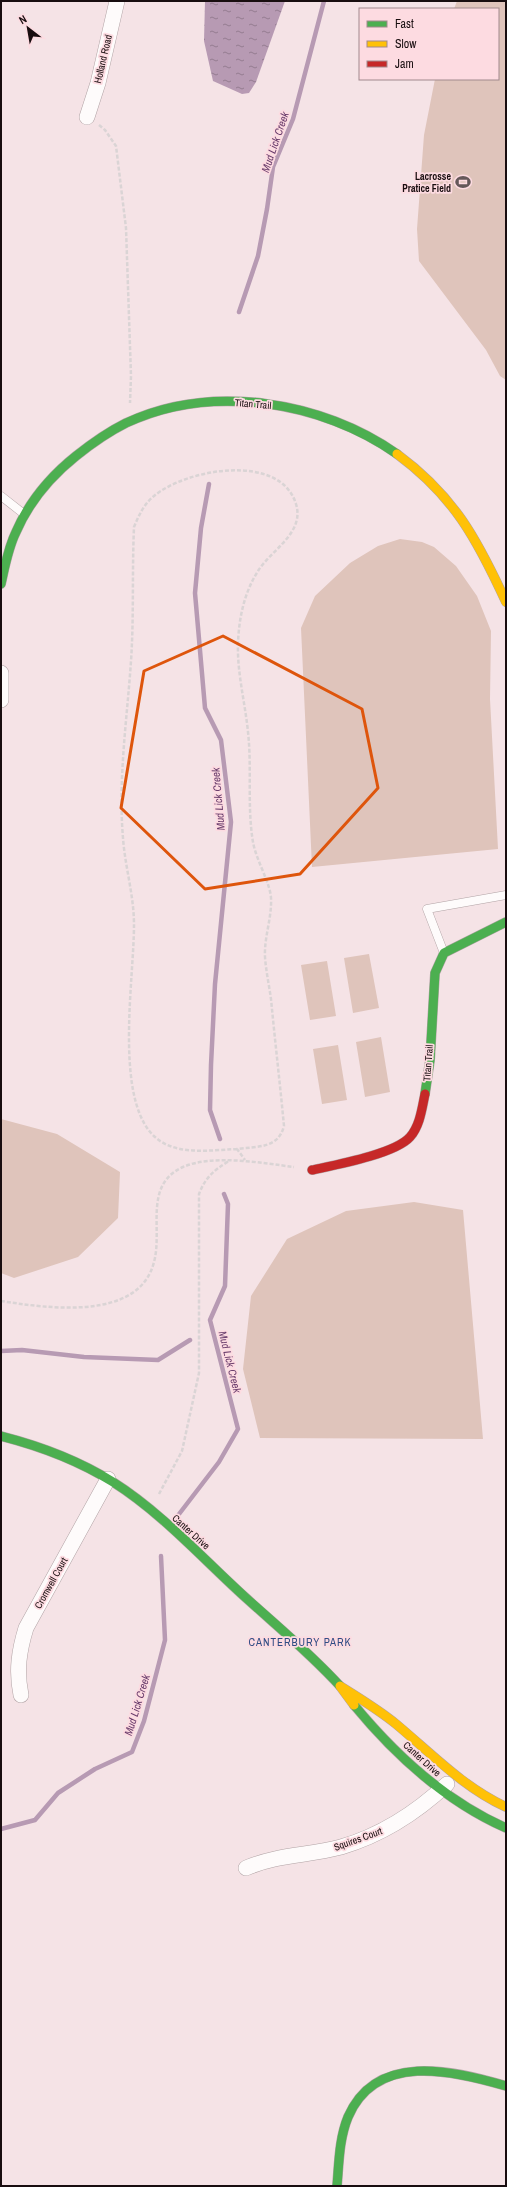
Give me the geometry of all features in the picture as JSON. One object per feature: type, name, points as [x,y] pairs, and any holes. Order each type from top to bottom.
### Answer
[{"type":"street","name":"Holland Road","points":[[87,116],[98,83],[117,1]]},
{"type":"street","name":"Titan Trail","points":[[1,584],[7,556],[24,514],[53,477],[104,433],[129,421],[159,410],[188,404],[242,402],[305,411],[340,422],[371,438],[401,457],[431,481],[452,502],[469,526],[506,602]]},
{"type":"street","points":[[1,673],[1,700]]},
{"type":"street","points":[[444,954],[506,922]]},
{"type":"street","name":"Titan Trail","points":[[312,1170],[380,1152],[410,1137],[419,1124],[425,1102],[435,973],[444,954]]},
{"type":"street","name":"Canter Drive","points":[[1,1436],[60,1454],[108,1479],[149,1510],[331,1675],[371,1725],[403,1757],[441,1790],[474,1812],[506,1828]]},
{"type":"street","name":"Cromwell Court","points":[[21,1695],[18,1667],[20,1647],[26,1628],[108,1479]]},
{"type":"street","name":"Canter Drive","points":[[340,1686],[396,1724],[456,1776],[482,1794],[506,1807]]},
{"type":"street","name":"Squires Court","points":[[246,1868],[265,1860],[340,1847],[370,1837],[391,1827],[416,1810],[456,1776]]},
{"type":"street","points":[[337,2186],[340,2148],[345,2126],[355,2104],[373,2084],[400,2072],[448,2070],[477,2076],[506,2086]]},
{"type":"lane","points":[[1,496],[24,514]]},
{"type":"lane","points":[[444,954],[427,910],[506,895]]},
{"type":"path","points":[[87,116],[105,130],[116,146],[128,255],[131,376],[129,421]]},
{"type":"path","points":[[233,470],[258,473],[280,481],[290,492],[296,505],[297,520],[291,534],[258,570],[246,595],[238,622],[238,656],[248,732],[253,842],[259,866],[271,897],[265,956],[284,1126],[281,1135],[276,1142],[267,1145],[237,1149],[192,1150],[161,1143],[150,1132],[140,1114],[131,1082],[130,1051],[134,923],[123,830],[123,772],[131,651],[134,527],[140,511],[154,496],[176,482],[203,474],[233,470]]},
{"type":"path","points":[[237,1149],[245,1160]]},
{"type":"path","points":[[1,1301],[75,1308],[118,1301],[136,1291],[148,1277],[154,1263],[157,1243],[156,1208],[159,1192],[168,1177],[182,1167],[199,1162],[245,1160],[312,1170]]},
{"type":"path","points":[[149,1510],[166,1483],[182,1451],[199,1373],[199,1194],[204,1181],[214,1170],[229,1161]]},
{"type":"highlighted area","points":[[223,636],[362,709],[378,788],[300,874],[205,889],[121,808],[144,671]]},
{"type":"shaded area","name":"Lacrosse Pratice Field","points":[[457,1],[506,1],[506,380],[500,376],[486,350],[419,261],[417,229],[424,135],[435,80],[499,80],[499,8],[454,8]]},
{"type":"shaded area","points":[[400,539],[422,542],[434,547],[456,566],[477,596],[491,631],[490,699],[498,849],[312,867],[301,628],[315,596],[350,563],[378,546]]},
{"type":"shaded area","points":[[369,954],[379,1008],[353,1013],[344,958]]},
{"type":"shaded area","points":[[327,961],[336,1016],[310,1020],[301,965]]},
{"type":"shaded area","points":[[381,1037],[390,1092],[365,1097],[356,1042]]},
{"type":"shaded area","points":[[338,1045],[347,1100],[322,1104],[313,1049]]},
{"type":"shaded area","points":[[1,1119],[57,1134],[120,1172],[118,1218],[78,1257],[14,1278],[1,1273]]},
{"type":"shaded area","points":[[414,1202],[463,1210],[483,1439],[260,1438],[243,1369],[251,1296],[287,1239],[346,1211]]},
{"type":"water","points":[[205,1],[285,1],[256,82],[249,93],[242,94],[213,81],[204,41]]},
{"type":"waterway","name":"Mud Lick Creek","points":[[239,312],[258,256],[273,167],[293,119],[324,1]]},
{"type":"waterway","name":"Mud Lick Creek","points":[[209,484],[201,528],[195,593],[205,708],[221,740],[231,822],[215,984],[211,1065],[210,1110],[220,1139]]},
{"type":"waterway","name":"Mud Lick Creek","points":[[176,1518],[219,1462],[238,1429],[210,1320],[225,1286],[228,1204],[224,1194]]},
{"type":"waterway","points":[[1,1351],[22,1350],[84,1357],[158,1360],[190,1340]]},
{"type":"waterway","name":"Mud Lick Creek","points":[[1,1829],[35,1820],[58,1793],[95,1769],[132,1752],[144,1721],[165,1640],[161,1556]]},
{"type":"traffic: fast","points":[[1,584],[13,538],[27,510],[49,481],[76,456],[106,434],[126,423],[159,411],[194,404],[229,401],[265,404],[301,410],[335,421],[367,436],[397,454]]},
{"type":"traffic: fast","points":[[425,1094],[430,1060],[435,973],[444,953],[506,922]]},
{"type":"traffic: fast","points":[[1,1436],[30,1444],[72,1460],[100,1474],[131,1494],[181,1536],[245,1597],[306,1651],[340,1686]]},
{"type":"traffic: fast","points":[[354,1705],[387,1742],[423,1776],[462,1805],[506,1828]]},
{"type":"traffic: fast","points":[[337,2186],[341,2142],[348,2117],[361,2096],[377,2082],[396,2074],[417,2071],[462,2075],[506,2086]]},
{"type":"traffic: slow","points":[[397,454],[434,486],[462,520],[485,558],[506,602]]},
{"type":"traffic: slow","points":[[354,1705],[340,1686],[369,1704],[389,1719],[462,1780],[490,1799],[506,1807]]},
{"type":"traffic: jam","points":[[312,1170],[378,1154],[392,1149],[402,1143],[410,1137],[416,1128],[425,1094]]},
{"type":"place","name":"Lacrosse Pratice Field","points":[[463,182]]},
{"type":"district","name":"CANTERBURY PARK","points":[[300,1642]]}]
